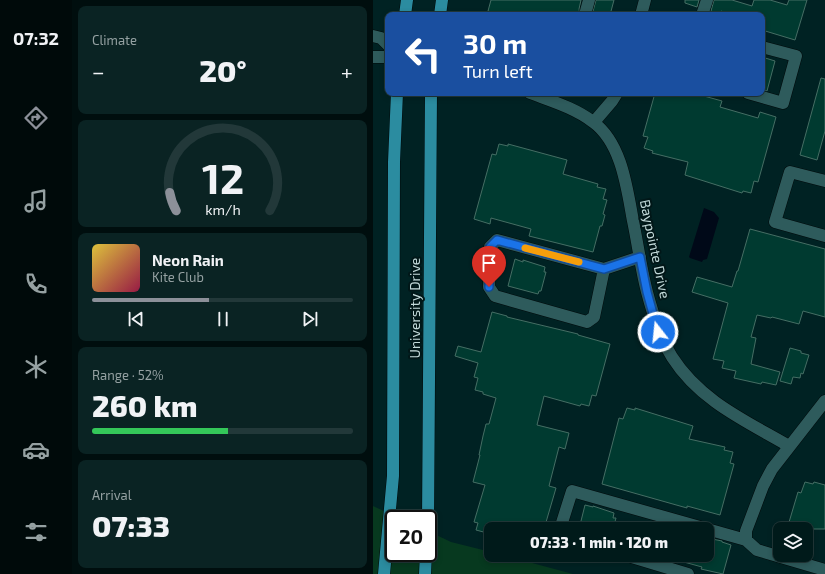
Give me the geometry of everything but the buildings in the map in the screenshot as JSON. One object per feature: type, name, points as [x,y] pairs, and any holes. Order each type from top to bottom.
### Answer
[{"type":"main road","points":[[405,12],[407,0]]},
{"type":"main road","points":[[440,12],[442,0]]},
{"type":"main road","name":"University Drive","points":[[384,574],[393,476],[394,162],[397,96]]},
{"type":"main road","name":"University Drive","points":[[428,510],[431,96]]},
{"type":"main road","points":[[425,574],[426,562]]},
{"type":"street","points":[[643,12],[645,0]]},
{"type":"street","points":[[703,12],[707,0]]},
{"type":"street","points":[[373,36],[381,38],[385,42]]},
{"type":"street","points":[[758,96],[783,103],[796,56],[765,48]]},
{"type":"street","points":[[373,57],[385,57]]},
{"type":"street","name":"Baypointe Drive","points":[[538,96],[559,104],[594,122],[606,136],[614,149],[625,176],[647,292],[658,332],[673,358],[694,384],[715,403],[789,446]]},
{"type":"street","points":[[594,122],[615,96]]},
{"type":"street","points":[[825,181],[789,172],[775,222],[825,236]]},
{"type":"street","points":[[604,269],[594,317],[587,322],[495,296],[489,287],[490,247],[497,240],[604,269],[640,257]]},
{"type":"street","points":[[746,540],[746,531],[763,486],[772,469],[825,401]]},
{"type":"street","points":[[562,522],[572,491],[682,522]]},
{"type":"street","points":[[714,531],[746,540],[757,550],[798,569],[825,570]]},
{"type":"street","points":[[649,562],[689,574]]},
{"type":"green space","points":[[373,506],[385,512],[385,562],[437,562],[437,535],[451,542],[484,550],[484,562],[528,562],[573,574],[373,574]]},
{"type":"water","points":[[704,208],[714,212],[719,218],[707,259],[703,260],[702,262],[689,257]]},
{"type":"slow traffic","points":[[525,248],[579,262]]},
{"type":"route","points":[[489,287],[490,247],[497,240],[604,269],[640,257],[647,292],[658,332]]}]
